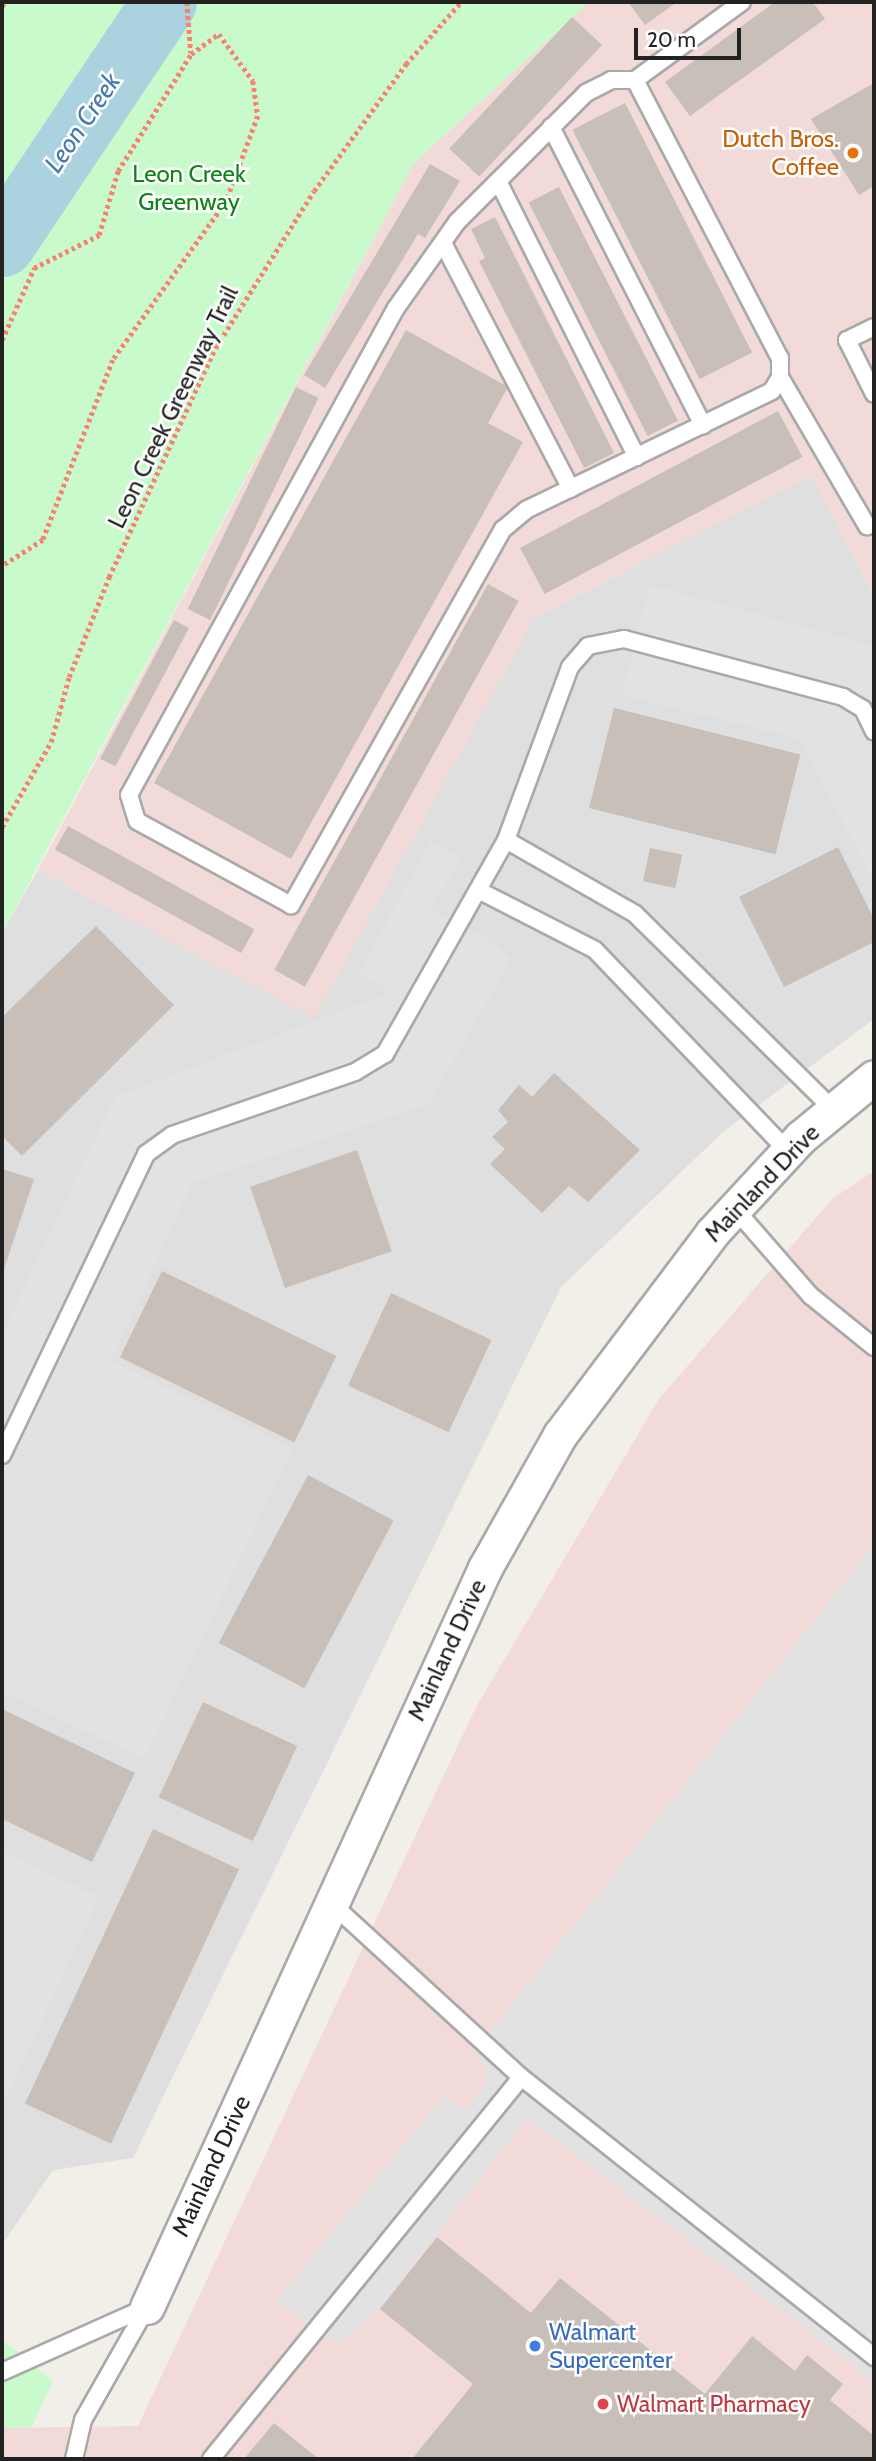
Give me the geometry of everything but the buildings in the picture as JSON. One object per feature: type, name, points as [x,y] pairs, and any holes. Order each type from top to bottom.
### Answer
[{"type":"street","name":"Mainland Drive","points":[[147,2307],[485,1567],[560,1435],[623,1347],[735,1209],[788,1151],[874,1077]]},
{"type":"lane","points":[[635,80],[780,358],[780,377],[772,391],[526,510],[503,529],[291,905],[136,821],[129,795],[397,308],[443,243],[498,181],[586,93],[611,80],[635,80],[742,2]]},
{"type":"lane","points":[[551,127],[703,425]]},
{"type":"lane","points":[[498,181],[637,457]]},
{"type":"lane","points":[[443,243],[571,489]]},
{"type":"lane","points":[[874,327],[848,340],[874,394]]},
{"type":"lane","points":[[780,377],[870,524],[874,541]]},
{"type":"lane","points":[[2,1455],[146,1154],[172,1135],[355,1072],[385,1054],[506,841],[570,667],[588,646],[624,639],[843,697],[863,709],[874,732]]},
{"type":"lane","points":[[506,841],[635,915],[834,1110]]},
{"type":"lane","points":[[478,890],[595,950],[788,1151]]},
{"type":"lane","points":[[735,1209],[811,1296],[874,1347]]},
{"type":"lane","points":[[331,1903],[521,2077],[874,2357]]},
{"type":"lane","points":[[211,2459],[521,2077]]},
{"type":"lane","points":[[2,2372],[147,2307]]},
{"type":"lane","points":[[74,2459],[83,2420],[147,2307]]},
{"type":"path","points":[[187,2],[191,54]]},
{"type":"path","name":"Leon Creek Greenway Trail","points":[[2,827],[27,791],[51,742],[69,677],[109,577],[216,347],[314,191],[406,64],[461,2]]},
{"type":"path","points":[[2,340],[34,268],[99,235],[118,172],[191,54],[219,34],[253,81],[258,116],[226,202],[113,360],[43,540],[2,566]]},
{"type":"shaded area","points":[[589,2],[874,2],[874,595],[811,475],[534,618],[314,1018],[38,870],[414,163]]},
{"type":"shaded area","points":[[811,475],[874,595],[874,1019],[723,1132],[561,1287],[133,2158],[53,2170],[2,2245],[2,933],[38,870],[314,1017],[534,618]]},
{"type":"shaded area","points":[[650,585],[874,646],[874,881],[799,739],[622,695]]},
{"type":"shaded area","points":[[430,842],[462,857],[430,909],[490,940],[511,959],[429,1103],[192,1183],[111,1361],[293,1448],[144,1759],[2,1691],[2,1334],[115,1097],[391,992],[359,973]]},
{"type":"shaded area","points":[[874,1171],[874,2459],[2,2459],[2,2428],[138,2426],[475,1709],[659,1399],[832,1199]]},
{"type":"shaded area","points":[[874,1544],[874,2410],[868,2377],[527,2118],[380,2308],[338,2345],[276,2301],[444,2095],[465,2110],[484,2087],[485,2066],[474,2052]]},
{"type":"shaded area","points":[[2,1850],[99,1897],[2,2107]]},
{"type":"green space","name":"Leon Creek Greenway","points":[[2,2],[589,2],[414,163],[2,933]]},
{"type":"green space","points":[[2,2339],[53,2381],[32,2427],[2,2428]]},
{"type":"waterway","name":"Leon Creek","points":[[2,244],[164,2]]},
{"type":"place","name":"Dutch Bros. Coffee","points":[[853,153]]},
{"type":"place","name":"Walmart Supercenter","points":[[535,2346]]},
{"type":"place","name":"Walmart Pharmacy","points":[[603,2404]]}]
